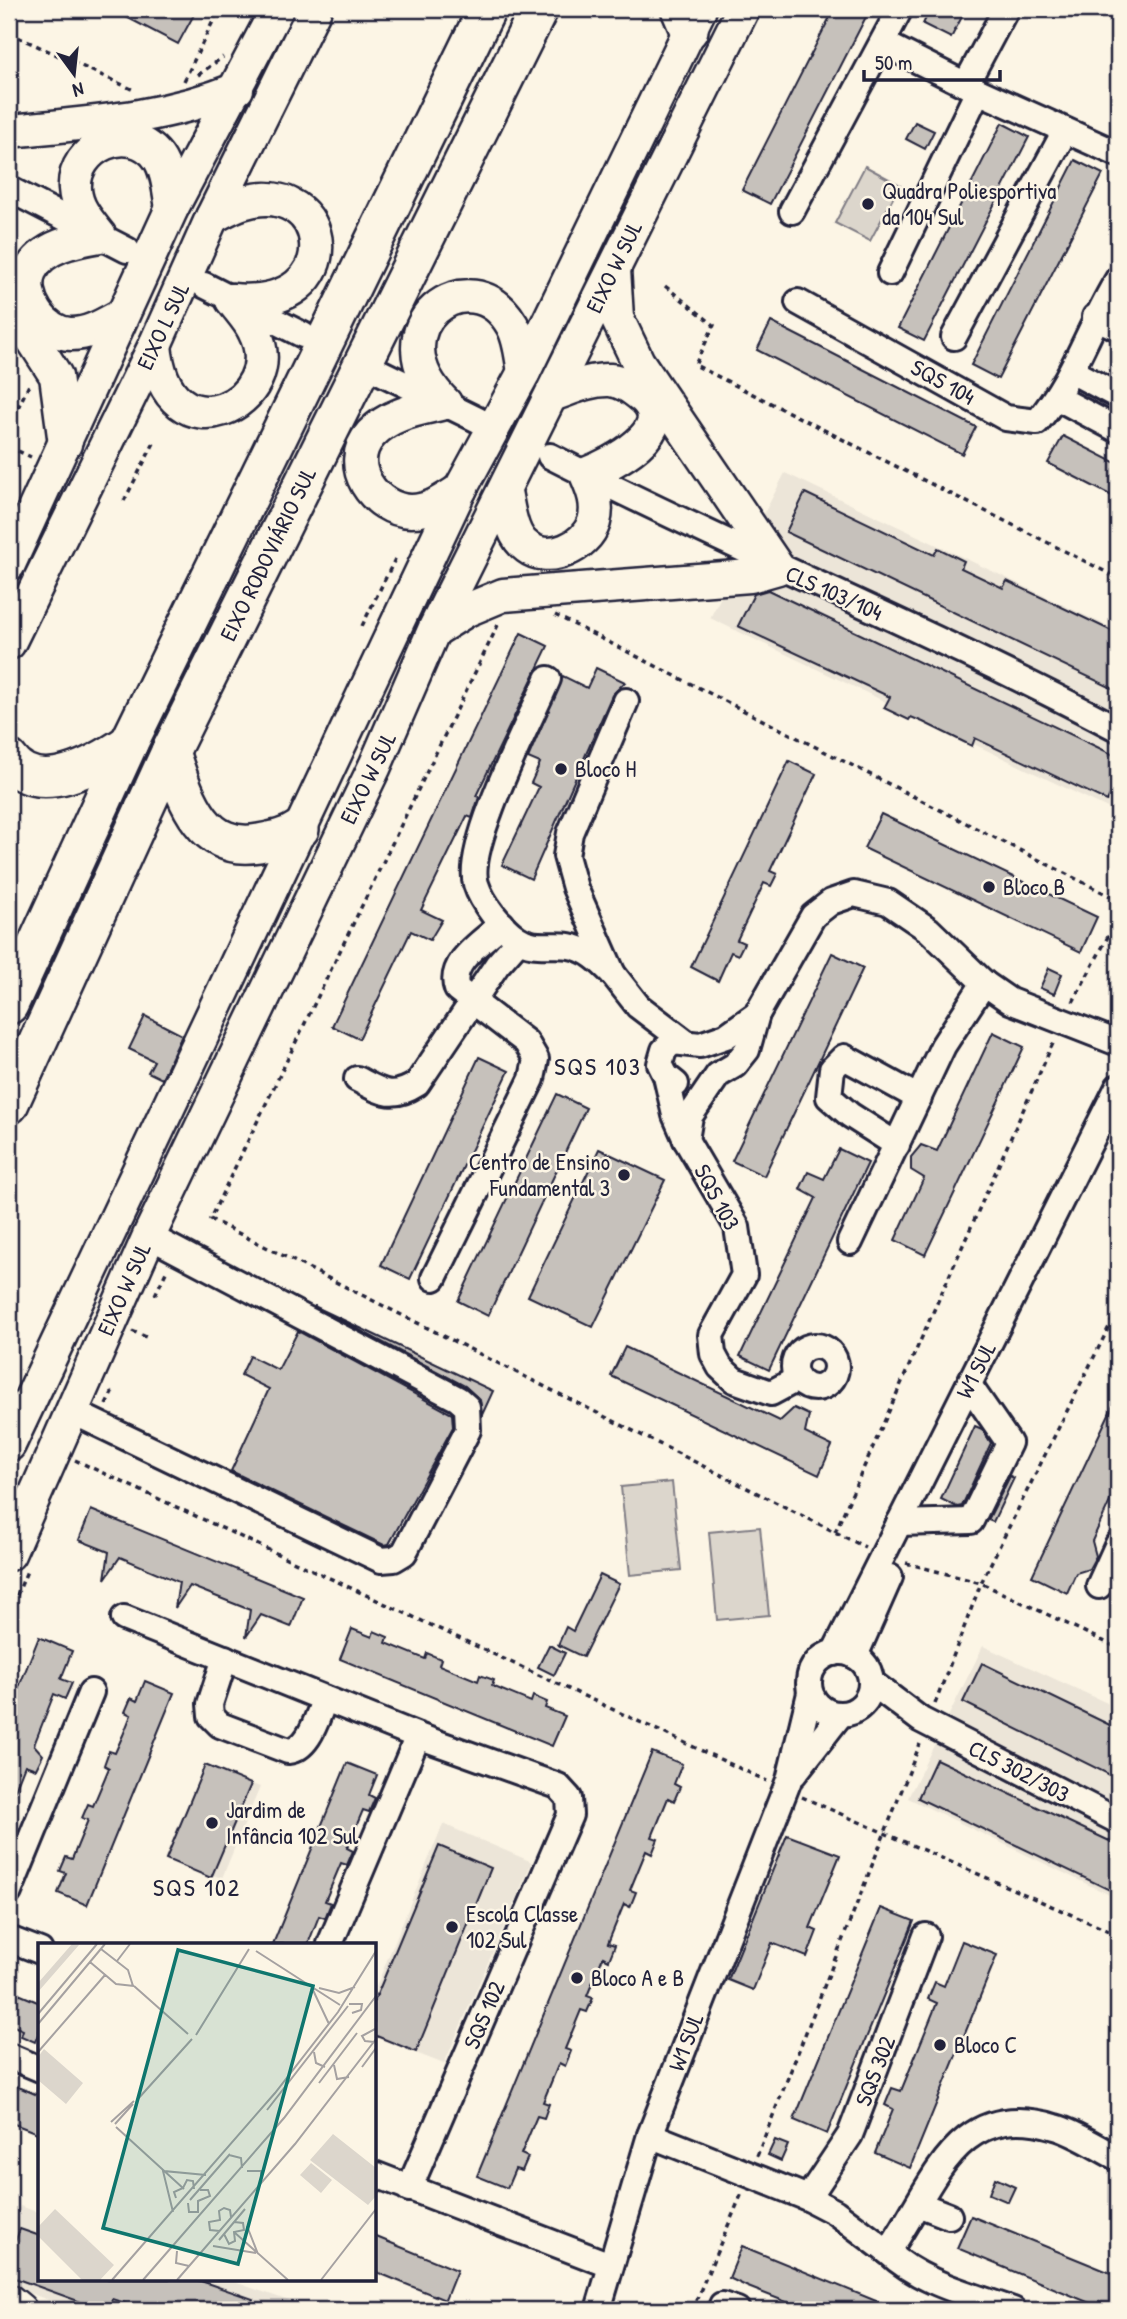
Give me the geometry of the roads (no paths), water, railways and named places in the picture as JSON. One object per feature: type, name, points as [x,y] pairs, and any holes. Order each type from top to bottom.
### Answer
[{"type":"highway","name":"EIXO RODOVIÁRIO SUL","points":[[9,1005],[129,743],[487,9]]},
{"type":"highway","name":"EIXO RODOVIÁRIO SUL","points":[[9,1105],[170,752],[539,9]]},
{"type":"highway","points":[[9,759],[14,767],[37,776],[71,775],[100,763],[129,743]]},
{"type":"highway","points":[[170,752],[188,804],[205,830],[226,842],[251,844],[286,838],[300,829]]},
{"type":"main road","name":"EIXO L SUL","points":[[9,564],[52,453],[122,315],[172,208],[277,9]]},
{"type":"main road","name":"EIXO L SUL","points":[[9,643],[155,345],[212,217],[315,9]]},
{"type":"main road","name":"EIXO W SUL","points":[[9,1554],[69,1410],[162,1243],[434,630],[743,9]]},
{"type":"main road","name":"EIXO W SUL","points":[[9,1446],[460,490],[524,372],[690,16]]},
{"type":"main road","points":[[9,131],[151,116],[199,105],[237,89]]},
{"type":"main road","points":[[122,315],[88,332],[69,335],[53,330],[44,321],[29,294],[30,271],[38,260],[69,241],[100,236],[80,209],[75,189],[76,174],[97,148],[115,139],[129,137],[146,146],[159,159],[172,208]]},
{"type":"main road","points":[[212,217],[242,203],[261,200],[288,203],[305,215],[317,234],[316,261],[297,286],[273,299],[232,300]]},
{"type":"main road","points":[[434,630],[467,610],[503,595],[750,576],[778,568],[638,362],[617,318],[614,264]]},
{"type":"main road","points":[[445,403],[431,389],[421,371],[417,355],[418,337],[426,319],[440,306],[459,296],[474,296],[493,302],[504,312],[514,327],[524,372]]},
{"type":"main road","points":[[155,345],[158,370],[175,401],[192,410],[209,412],[242,399],[255,385],[260,371],[260,352],[255,332],[232,300]]},
{"type":"main road","points":[[9,302],[56,376],[52,453]]},
{"type":"main road","points":[[505,492],[511,520],[526,547],[541,554],[558,553],[578,544],[594,521],[596,498],[586,474],[613,463],[645,439],[652,415],[648,402],[629,386],[612,380],[593,381],[552,395]]},
{"type":"main road","points":[[445,403],[402,413],[372,433],[362,448],[362,469],[366,486],[377,499],[394,508],[412,511],[432,507],[460,490]]},
{"type":"main road","points":[[9,2301],[20,2310]]},
{"type":"street","points":[[792,211],[900,9]]},
{"type":"street","points":[[890,273],[1006,9]]},
{"type":"street","points":[[883,44],[972,88],[1118,154]]},
{"type":"street","name":"SQS 104","points":[[954,337],[1065,131]]},
{"type":"street","points":[[9,189],[127,250]]},
{"type":"street","name":"SQS 104","points":[[798,302],[1006,418],[1037,422],[1058,398],[1073,372],[1095,317],[1118,279]]},
{"type":"street","points":[[204,285],[303,335]]},
{"type":"street","points":[[1095,317],[1118,328]]},
{"type":"street","points":[[376,370],[478,420]]},
{"type":"street","points":[[1073,372],[1118,396]]},
{"type":"street","points":[[1058,398],[1118,430]]},
{"type":"street","name":"CLS 103/104","points":[[550,456],[778,568],[1015,674],[1118,729]]},
{"type":"street","points":[[510,932],[475,882],[478,841],[548,679]]},
{"type":"street","name":"SQS 103","points":[[614,974],[575,888],[566,856],[570,833],[626,701]]},
{"type":"street","name":"SQS 103","points":[[686,1140],[690,1115],[711,1084],[735,1065],[747,1050],[757,1014],[813,916],[831,902],[854,894],[888,902],[929,930],[985,983],[1010,1001],[1118,1043]]},
{"type":"street","points":[[570,946],[589,917]]},
{"type":"street","points":[[357,1079],[384,1093],[402,1094],[418,1084],[473,1003],[510,932]]},
{"type":"street","points":[[434,1278],[532,1079],[536,1059],[526,1042],[457,989],[453,978],[456,967],[510,932]]},
{"type":"street","name":"SQS 103","points":[[510,932],[534,946],[570,946],[594,955],[614,974],[638,1006],[710,1056],[711,1084]]},
{"type":"street","points":[[850,1242],[943,1046],[985,983]]},
{"type":"street","name":"SQS 103","points":[[638,1006],[651,1051],[663,1070],[675,1115],[686,1140],[737,1227],[744,1275],[711,1335],[713,1354],[734,1380],[771,1393],[797,1379]]},
{"type":"street","name":"SQS 103","points":[[663,1070],[664,1051],[673,1042],[692,1043],[726,1036],[757,1014]]},
{"type":"street","points":[[1071,1026],[1118,1026]]},
{"type":"street","name":"SQS 103","points":[[1071,1026],[1118,1055]]},
{"type":"street","points":[[897,1145],[850,1115],[829,1097],[832,1069],[844,1057],[919,1098]]},
{"type":"street","points":[[663,1070],[685,1090],[711,1084]]},
{"type":"street","name":"W1 SUL","points":[[973,1392],[1118,1087]]},
{"type":"street","name":"W1 SUL","points":[[844,1654],[973,1392],[1118,1112]]},
{"type":"street","points":[[69,1410],[365,1555],[381,1560],[394,1559],[404,1553],[468,1430],[467,1407],[458,1399],[162,1243]]},
{"type":"street","points":[[908,1522],[971,1521],[1009,1443],[973,1392]]},
{"type":"street","points":[[1099,1586],[1118,1544]]},
{"type":"street","name":"SQS 102","points":[[124,1618],[418,1736],[558,1786],[569,1798],[570,1815],[409,2189]]},
{"type":"street","points":[[844,1654],[863,1662],[871,1682],[870,1693],[849,1712],[823,1709],[810,1693],[811,1672],[824,1656],[844,1654]]},
{"type":"street","points":[[225,1658],[210,1704],[211,1716],[220,1725],[288,1751],[297,1750],[304,1744],[325,1699]]},
{"type":"street","name":"CLS 302/303","points":[[871,1682],[924,1722],[1118,1821]]},
{"type":"street","points":[[9,1892],[91,1692]]},
{"type":"street","name":"W1 SUL","points":[[598,2310],[650,2135],[787,1784],[810,1693]]},
{"type":"street","name":"W1 SUL","points":[[787,1784],[849,1712]]},
{"type":"street","name":"CLS 302/303","points":[[849,1712],[924,1722]]},
{"type":"street","points":[[330,1943],[418,1736]]},
{"type":"street","name":"SQS 302","points":[[808,2198],[850,2135],[926,1936]]},
{"type":"street","points":[[9,1939],[38,1950]]},
{"type":"street","points":[[9,2056],[38,2068]]},
{"type":"street","points":[[888,2252],[957,2143],[987,2125],[1019,2120],[1056,2127],[1118,2158]]},
{"type":"street","points":[[650,2135],[808,2198],[835,2212],[905,2268],[930,2280],[1013,2310]]},
{"type":"street","points":[[376,2175],[610,2265]]},
{"type":"street","points":[[918,2204],[949,2216]]},
{"type":"place","name":"Quadra Poliesportiva da 104 Sul","points":[[868,204]]},
{"type":"place","name":"Bloco H","points":[[561,769]]},
{"type":"place","name":"Bloco B","points":[[989,887]]},
{"type":"place","name":"Centro de Ensino Fundamental 3","points":[[624,1175]]},
{"type":"place","name":"Jardim de Infância 102 Sul","points":[[212,1823]]},
{"type":"place","name":"Escola Classe 102 Sul","points":[[452,1927]]},
{"type":"place","name":"Bloco A e B","points":[[577,1978]]},
{"type":"place","name":"Bloco C","points":[[940,2045]]},
{"type":"district","name":"SQS 103","points":[[598,1067]]},
{"type":"district","name":"SQS 102","points":[[197,1888]]}]
